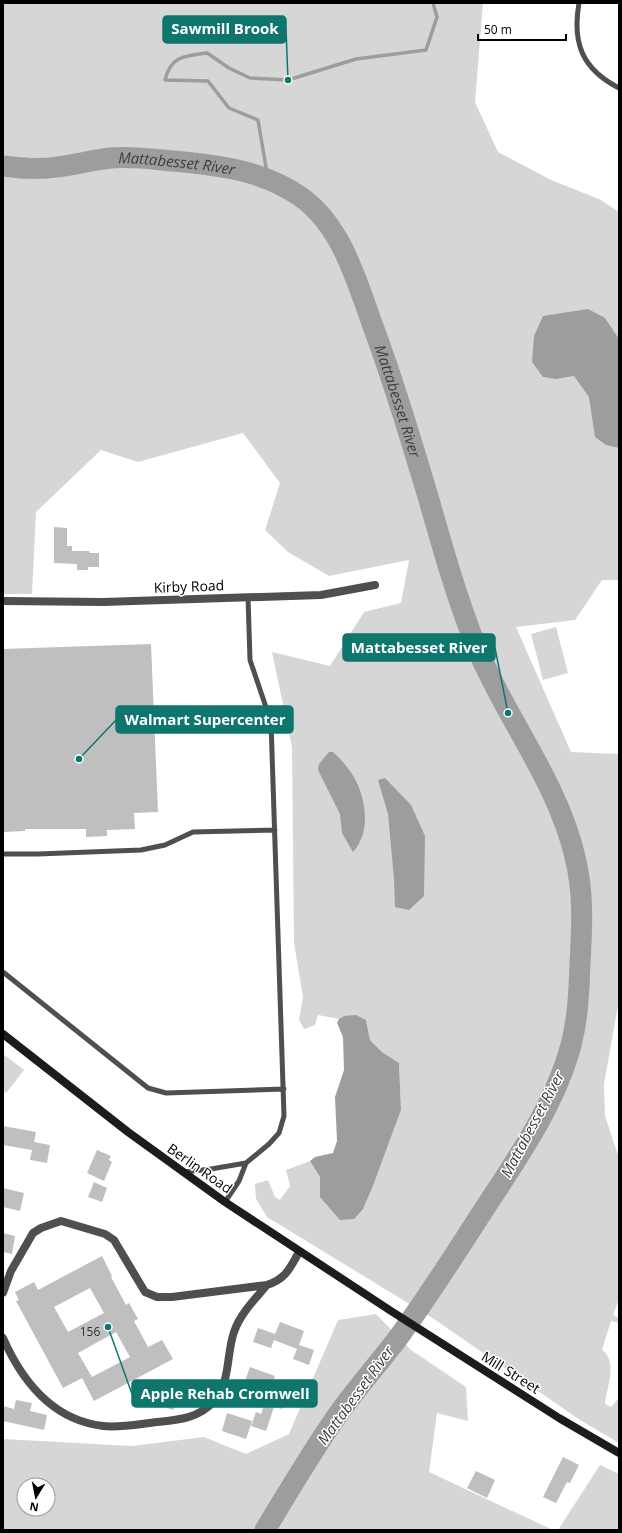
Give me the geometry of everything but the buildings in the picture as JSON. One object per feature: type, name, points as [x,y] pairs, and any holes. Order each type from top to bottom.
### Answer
[{"type":"main road","name":"Berlin Road","points":[[3,1034],[128,1132],[224,1202],[391,1311]]},
{"type":"main road","name":"Mill Street","points":[[391,1311],[560,1418],[619,1453]]},
{"type":"street","name":"Kirby Road","points":[[3,601],[103,602],[321,595],[375,585]]},
{"type":"street","points":[[3,1293],[11,1271],[33,1233],[50,1224],[61,1222],[105,1234],[114,1240],[145,1292],[157,1297],[172,1297],[267,1285],[277,1282],[287,1273],[299,1252]]},
{"type":"street","points":[[3,1338],[11,1356],[24,1378],[50,1404],[73,1418],[87,1423],[104,1426],[122,1426],[176,1420],[197,1415],[206,1409],[224,1387],[234,1332],[240,1320],[267,1285]]},
{"type":"lane","points":[[579,3],[577,36],[584,60],[605,80],[619,88]]},
{"type":"lane","points":[[182,1172],[211,1170],[246,1163],[269,1144],[279,1133],[284,1116],[271,722],[250,660],[248,597]]},
{"type":"lane","points":[[3,854],[141,850],[165,845],[177,838],[193,832],[275,830]]},
{"type":"lane","points":[[3,972],[148,1088],[166,1094],[284,1089]]},
{"type":"lane","points":[[224,1202],[239,1182],[246,1163]]},
{"type":"shaded area","points":[[3,3],[483,3],[475,102],[498,152],[551,180],[599,199],[619,212],[619,580],[602,580],[575,620],[516,627],[571,752],[619,754],[619,1000],[604,1084],[605,1116],[619,1158],[619,1299],[613,1315],[619,1318],[619,1323],[611,1321],[602,1350],[610,1361],[611,1368],[605,1404],[611,1407],[619,1398],[619,1443],[580,1420],[434,1319],[267,1217],[256,1199],[255,1184],[268,1180],[275,1197],[280,1200],[290,1186],[286,1170],[310,1161],[320,1177],[320,1197],[363,1209],[401,1110],[399,1063],[382,1052],[370,1040],[366,1020],[344,1016],[339,1019],[318,1015],[315,1025],[304,1029],[299,1020],[303,997],[294,943],[292,747],[272,652],[330,666],[364,612],[401,603],[409,560],[329,576],[288,552],[265,530],[280,483],[243,433],[138,462],[101,450],[36,512],[32,594],[3,594]]},
{"type":"shaded area","points":[[588,309],[605,318],[619,339],[619,448],[606,445],[595,437],[589,397],[574,376],[556,379],[543,377],[532,362],[534,336],[543,316]]},
{"type":"shaded area","points":[[556,627],[568,673],[543,680],[531,634]]},
{"type":"shaded area","points":[[329,752],[333,752],[352,773],[360,789],[365,817],[364,829],[359,844],[353,852],[342,833],[340,814],[318,770],[319,764]]},
{"type":"shaded area","points":[[385,778],[411,805],[425,836],[424,896],[409,910],[395,907],[388,814],[378,780]]},
{"type":"shaded area","points":[[356,1015],[366,1020],[370,1040],[382,1052],[399,1063],[401,1110],[363,1209],[354,1219],[340,1220],[320,1197],[320,1177],[310,1161],[315,1157],[333,1153],[337,1141],[335,1097],[344,1070],[343,1037],[337,1023],[339,1019],[344,1016]]},
{"type":"shaded area","points":[[3,1054],[24,1070],[7,1092],[3,1093]]},
{"type":"shaded area","points":[[376,1314],[411,1350],[466,1387],[468,1421],[437,1413],[429,1472],[553,1530],[3,1530],[3,1439],[132,1446],[204,1437],[246,1454],[289,1434],[338,1320]]},
{"type":"shaded area","points":[[600,1465],[619,1474],[619,1530],[558,1530]]},
{"type":"waterway","points":[[268,179],[258,120],[229,108],[208,81],[165,80],[171,66],[175,62],[185,57],[207,53],[229,68],[250,78],[288,80],[356,59],[426,50],[437,17],[433,3]]},
{"type":"waterway","name":"Mattabesset River","points":[[3,166],[44,168],[126,157],[223,167],[255,175],[286,188],[301,197],[315,209],[328,224],[338,240],[355,275],[382,350],[469,628],[488,672],[544,776],[556,802],[567,829],[578,870],[582,924],[578,1004],[571,1045],[555,1089],[522,1151],[420,1307],[398,1338],[332,1423],[265,1530]]},
{"type":"place","name":"Sawmill Brook","points":[[288,80]]},
{"type":"place","name":"Mattabesset River","points":[[508,713]]},
{"type":"place","name":"Walmart Supercenter","points":[[79,759]]},
{"type":"place","name":"Apple Rehab Cromwell","points":[[108,1327]]}]
